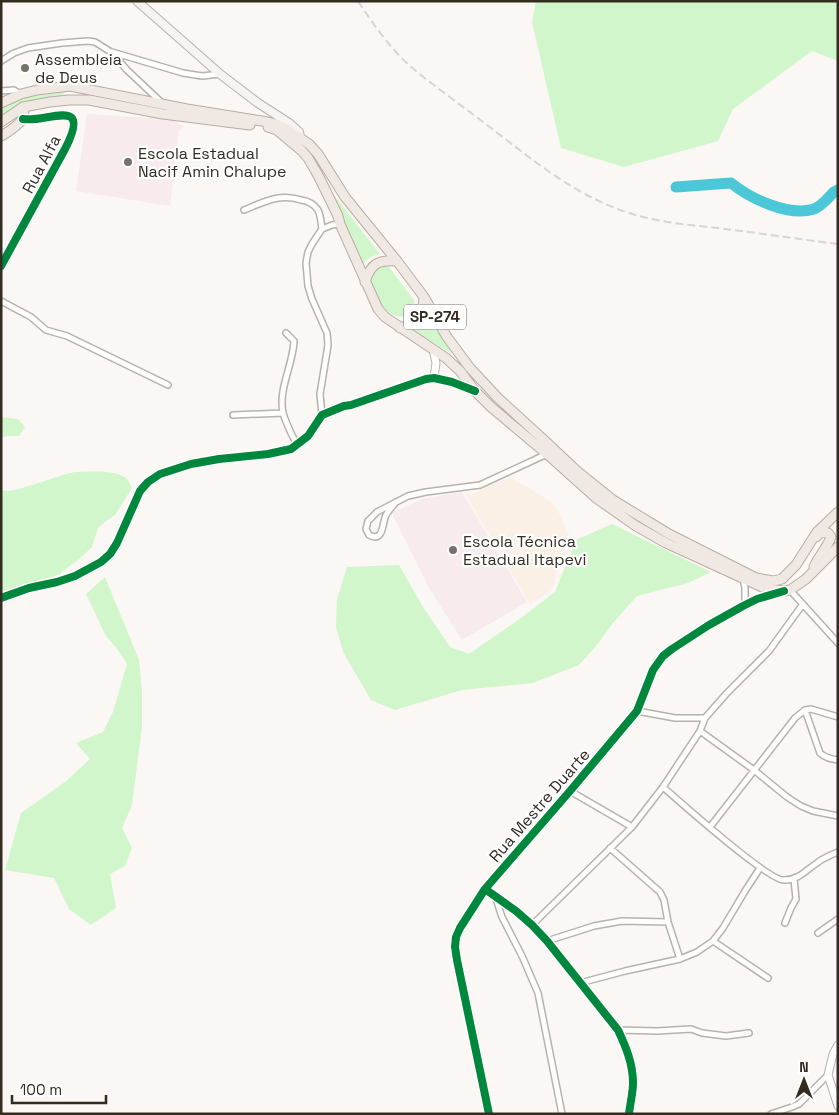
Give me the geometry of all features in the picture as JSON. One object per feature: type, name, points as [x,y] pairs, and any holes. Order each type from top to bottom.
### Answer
[{"type":"main road","points":[[137,1],[220,74],[251,98],[289,122],[299,132],[300,136]]},
{"type":"main road","points":[[69,100],[71,94],[70,86]]},
{"type":"main road","name":"SP-274","points":[[1,103],[21,94],[37,90],[70,86],[262,121],[285,128],[300,136],[318,154],[345,197],[424,297],[447,337],[470,368],[498,398],[577,471],[613,500],[669,534],[756,578],[767,581],[782,579],[796,566],[817,532],[838,512]]},
{"type":"main road","name":"SP-274","points":[[5,120],[23,107],[39,103],[89,100],[163,114],[277,130],[302,151],[319,177],[338,216],[365,282],[378,309],[385,317],[441,354],[460,371],[475,391],[491,407],[596,498],[636,526],[666,543],[743,578],[770,589],[787,590]]},
{"type":"main road","points":[[262,121],[264,106]]},
{"type":"main road","points":[[1,135],[23,119],[23,107]]},
{"type":"main road","points":[[1,135],[5,120]]},
{"type":"main road","points":[[365,282],[371,268],[379,262],[386,260],[397,261]]},
{"type":"main road","points":[[400,328],[415,322],[421,315],[424,297]]},
{"type":"main road","points":[[804,552],[820,532],[825,531],[829,534],[831,538],[816,561],[811,574]]},
{"type":"main road","points":[[787,590],[806,579],[838,547]]},
{"type":"street","points":[[1,61],[22,50],[62,43],[88,41],[95,42],[111,52],[184,73],[202,76],[220,74]]},
{"type":"street","points":[[111,52],[127,70],[164,104]]},
{"type":"street","points":[[1,91],[14,90],[21,94]]},
{"type":"street","name":"Rua Alfa","points":[[1,266],[74,130],[72,118],[68,115],[61,114],[31,120],[23,119]]},
{"type":"street","points":[[244,210],[283,196],[296,198],[315,206],[320,216],[322,229]]},
{"type":"street","points":[[322,415],[320,394],[328,345],[327,333],[308,286],[306,263],[308,252],[322,229],[340,224]]},
{"type":"street","points":[[1,301],[31,317],[46,330],[67,336],[168,385]]},
{"type":"street","points":[[286,333],[294,340],[284,385],[283,413],[297,445]]},
{"type":"street","points":[[433,349],[436,363],[434,378]]},
{"type":"street","points":[[1,598],[29,588],[75,576],[101,562],[118,543],[140,491],[148,482],[160,474],[191,464],[291,449],[308,436],[322,415],[434,378],[452,382],[475,391]]},
{"type":"street","points":[[233,415],[283,413]]},
{"type":"street","points":[[396,502],[386,516],[378,536],[369,535],[366,529],[368,520],[377,512],[396,502],[408,496],[480,485],[547,454]]},
{"type":"street","points":[[743,578],[745,605]]},
{"type":"street","points":[[787,590],[803,604],[836,640]]},
{"type":"street","name":"Rua Mestre Duarte","points":[[489,1114],[457,960],[455,947],[456,937],[460,928],[485,889],[637,711],[653,670],[663,656],[709,625],[745,605],[757,599],[787,590]]},
{"type":"street","points":[[532,925],[632,828],[663,787],[700,731],[705,718],[769,651],[803,604]]},
{"type":"street","points":[[710,827],[795,718],[805,710],[811,709],[838,717]]},
{"type":"street","points":[[805,710],[820,753],[828,758],[838,760]]},
{"type":"street","points":[[637,711],[675,718],[705,718]]},
{"type":"street","points":[[700,731],[754,770],[786,797],[814,811],[838,816]]},
{"type":"street","points":[[663,787],[760,868],[780,880],[794,879],[821,860],[838,852]]},
{"type":"street","points":[[570,791],[632,828]]},
{"type":"street","points":[[610,848],[660,892],[664,900],[668,922],[680,959]]},
{"type":"street","points":[[580,983],[680,959],[697,952],[713,941],[723,928],[760,868]]},
{"type":"street","points":[[785,923],[790,908],[796,899],[794,879]]},
{"type":"street","points":[[485,889],[532,925],[618,1030],[628,1054],[633,1083],[629,1114]]},
{"type":"street","points":[[494,895],[502,917],[538,993],[562,1114]]},
{"type":"street","points":[[818,932],[838,919]]},
{"type":"street","points":[[547,941],[594,926],[622,921],[668,922]]},
{"type":"street","points":[[713,941],[768,978]]},
{"type":"street","points":[[618,1030],[657,1031],[691,1029],[702,1033],[726,1036],[749,1033]]},
{"type":"street","points":[[838,1044],[833,1054],[828,1075],[838,1106]]},
{"type":"street","points":[[770,1114],[799,1104],[828,1075]]},
{"type":"shaded area","name":"Escola Estadual Nacif Amin Chalupe","points":[[87,114],[172,119],[184,127],[179,131],[170,206],[76,191]]},
{"type":"shaded area","points":[[511,477],[556,507],[569,534],[552,590],[530,604],[464,492],[472,494]]},
{"type":"shaded area","name":"Escola Técnica Estadual Itapevi","points":[[462,492],[527,602],[462,640],[429,588],[392,513],[422,499]]},
{"type":"green space","points":[[536,1],[838,1],[838,61],[812,51],[733,109],[718,141],[624,167],[561,148],[532,22]]},
{"type":"green space","points":[[66,89],[65,93],[61,96],[29,101],[17,106],[1,117],[1,106],[41,91]]},
{"type":"green space","points":[[330,190],[380,254],[368,259],[363,265],[342,215]]},
{"type":"green space","points":[[382,265],[389,267],[414,300],[415,310],[407,315],[399,317],[392,314],[380,302],[376,294],[371,278],[375,269]]},
{"type":"green space","points":[[426,312],[452,354],[411,329],[419,326]]},
{"type":"green space","points":[[1,417],[18,419],[25,427],[19,436],[1,437]]},
{"type":"green space","points":[[75,472],[115,473],[127,479],[132,488],[115,515],[98,528],[92,547],[77,561],[60,574],[23,589],[1,595],[1,490],[15,490]]},
{"type":"green space","points":[[612,524],[711,572],[688,583],[637,596],[579,665],[533,683],[462,690],[395,710],[371,700],[343,652],[336,627],[337,599],[347,567],[399,565],[423,607],[450,647],[469,654],[555,592],[576,540]]},
{"type":"green space","points":[[105,577],[139,660],[142,692],[142,727],[132,805],[122,828],[132,848],[125,866],[110,874],[116,908],[91,925],[69,909],[54,878],[5,870],[21,813],[65,782],[90,759],[76,743],[103,732],[113,712],[127,664],[106,636],[86,594]]},
{"type":"waterway","points":[[676,187],[731,183],[759,200],[793,211],[817,208],[838,190]]},
{"type":"railway","points":[[358,1],[382,35],[410,66],[556,177],[591,197],[629,213],[662,221],[838,244]]},
{"type":"cycle path","points":[[1,266],[65,149],[74,122],[70,117],[64,115],[23,119]]},
{"type":"cycle path","points":[[1,598],[29,588],[75,576],[101,562],[110,554],[117,543],[140,491],[148,482],[160,474],[191,464],[268,454],[291,449],[308,436],[322,415],[426,379],[434,378],[452,382],[475,391]]},
{"type":"cycle path","points":[[489,1114],[457,960],[455,947],[456,937],[460,928],[485,889],[637,711],[653,670],[663,656],[709,625],[743,606],[757,599],[784,591]]},
{"type":"cycle path","points":[[485,889],[532,925],[618,1030],[624,1043],[633,1076],[633,1091],[629,1114]]},
{"type":"place","name":"Assembleia de Deus","points":[[25,68]]},
{"type":"place","name":"Escola Estadual Nacif Amin Chalupe","points":[[128,162]]},
{"type":"place","name":"Escola Técnica Estadual Itapevi","points":[[453,550]]}]
